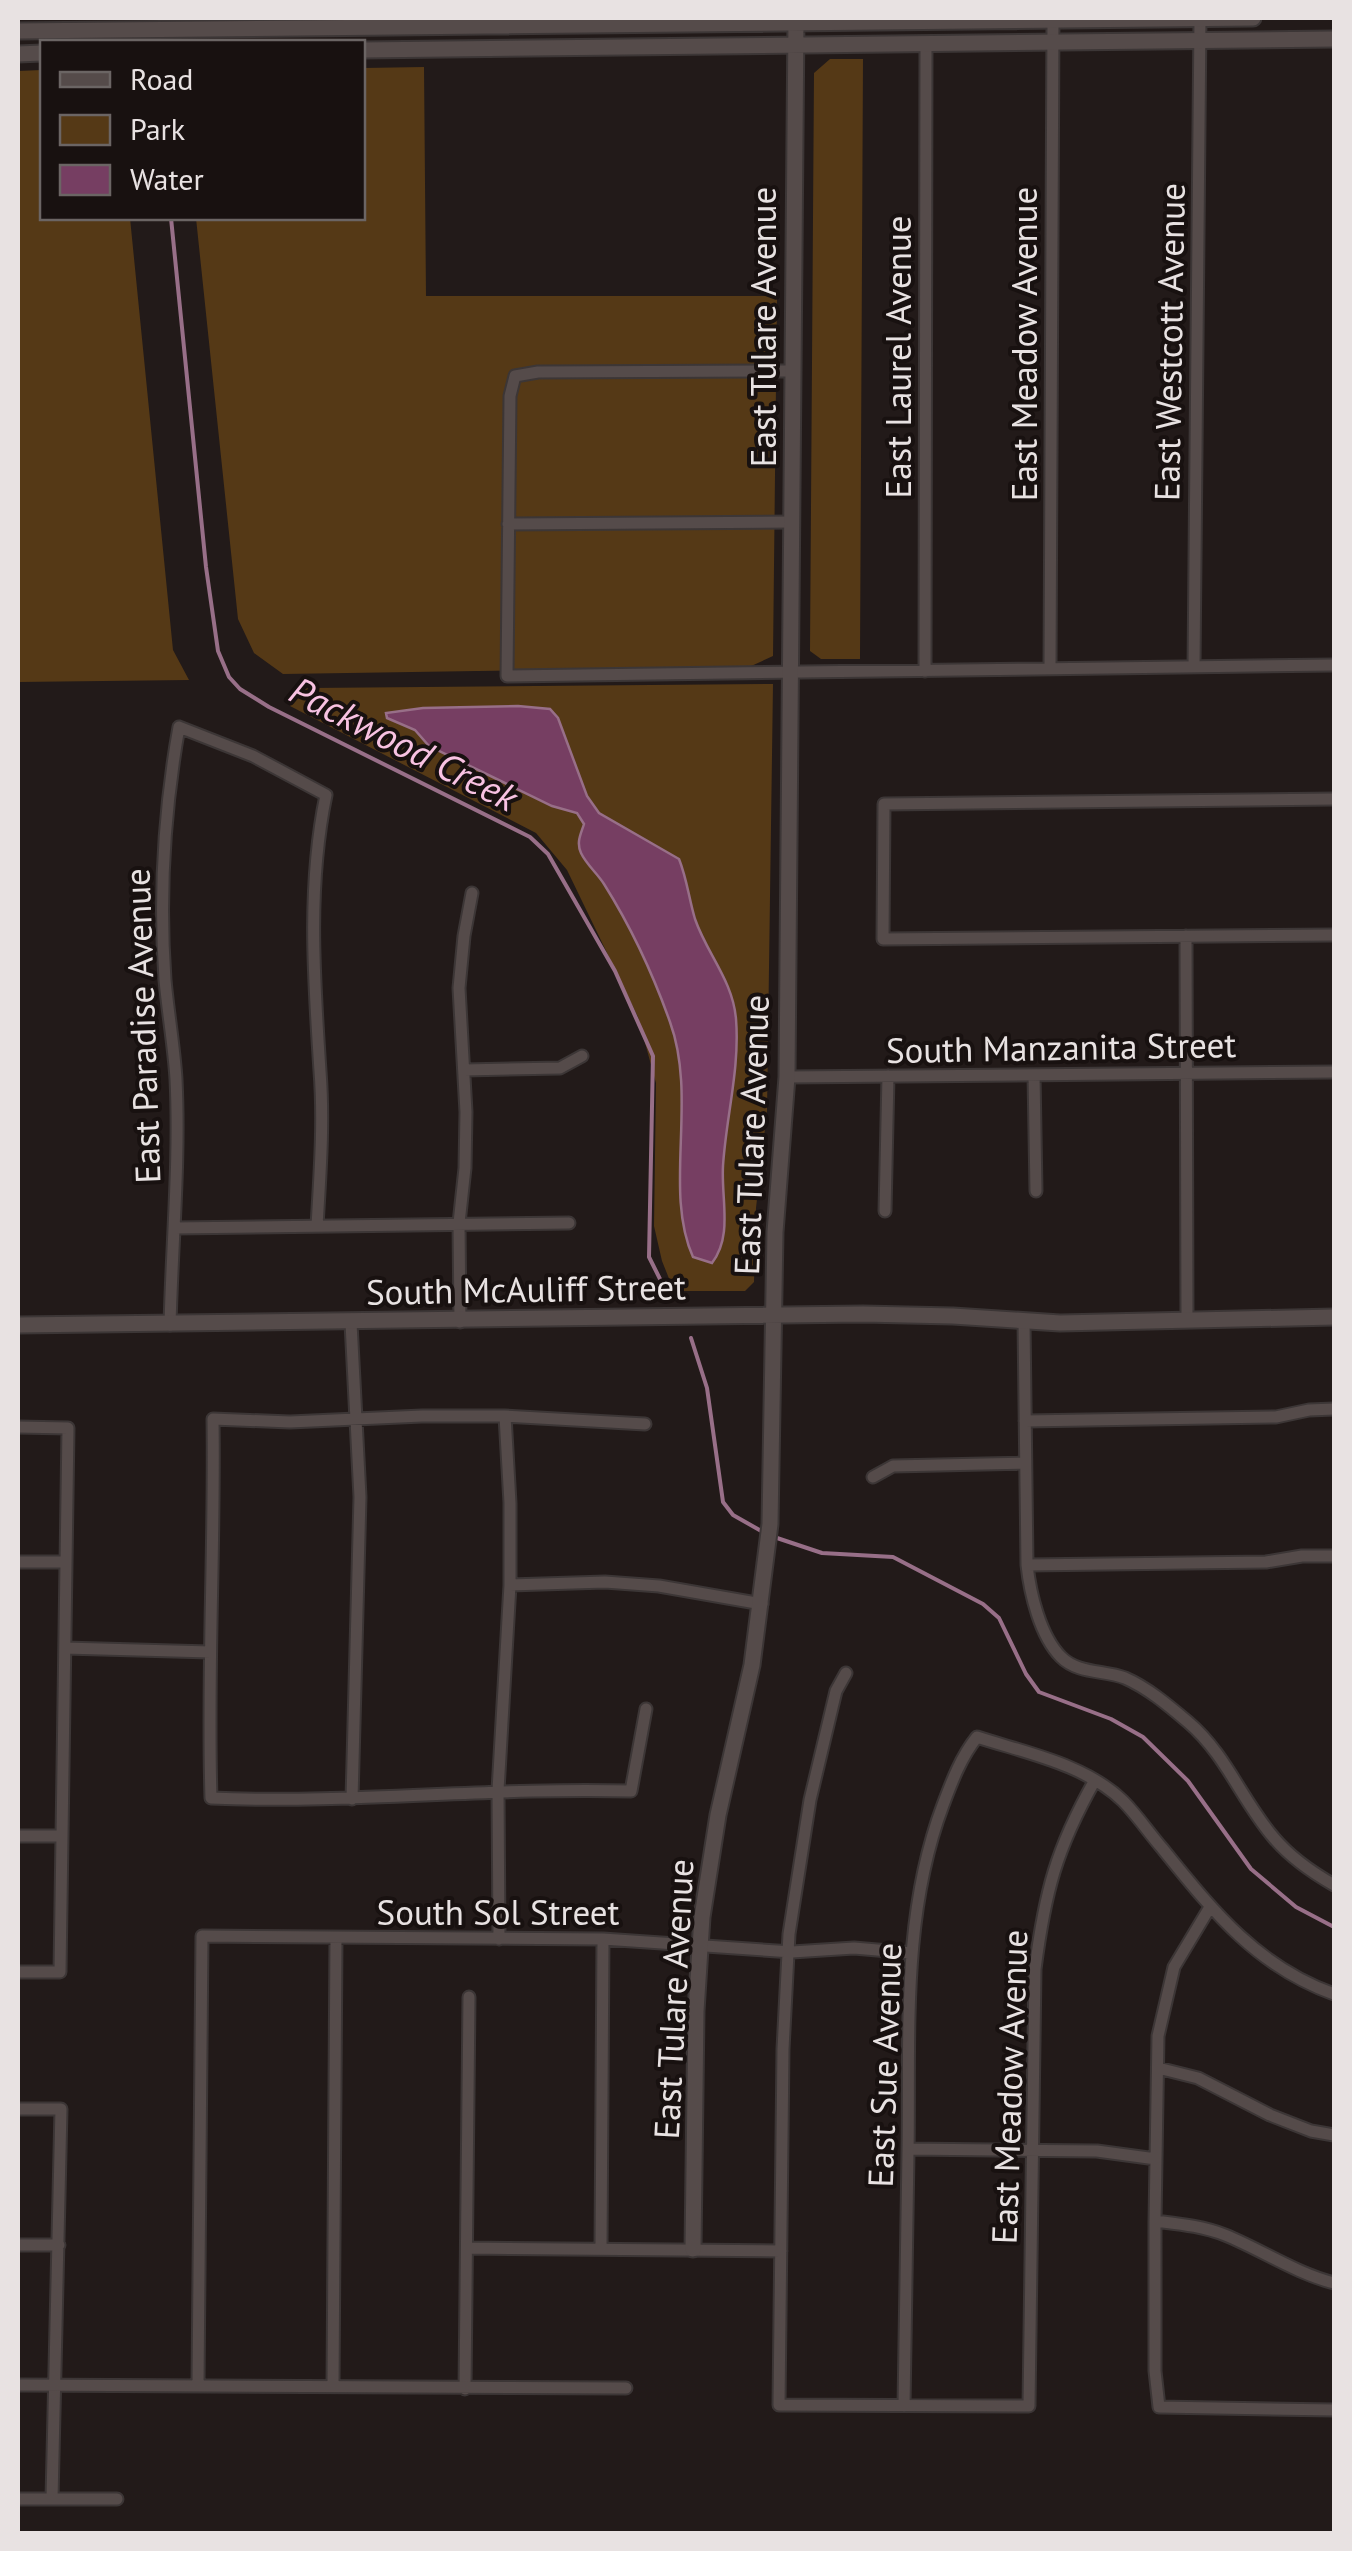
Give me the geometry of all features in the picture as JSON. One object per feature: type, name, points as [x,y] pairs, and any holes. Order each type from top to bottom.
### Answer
[{"type":"street","name":"East Westcott Avenue","points":[[1194,667],[1200,18]]},
{"type":"street","points":[[18,31],[274,23],[1253,18]]},
{"type":"street","name":"East Tulare Avenue","points":[[693,2249],[699,1944],[713,1842],[752,1666],[770,1524],[776,1215],[788,1077],[796,20]]},
{"type":"street","name":"East Meadow Avenue","points":[[1050,668],[1053,20]]},
{"type":"street","points":[[365,50],[1334,39]]},
{"type":"street","name":"East Laurel Avenue","points":[[924,671],[926,43]]},
{"type":"street","points":[[793,371],[538,372],[515,376],[510,396],[507,676],[1334,665]]},
{"type":"street","points":[[508,524],[792,522]]},
{"type":"street","name":"East Paradise Avenue","points":[[170,1324],[178,1165],[163,873],[178,727],[253,756],[326,794],[314,918],[322,1147],[317,1226]]},
{"type":"street","points":[[1334,798],[884,804],[883,939],[1334,935]]},
{"type":"street","points":[[460,1322],[459,1223],[465,1168],[459,988],[472,893]]},
{"type":"street","points":[[1186,936],[1187,1321]]},
{"type":"street","points":[[464,1070],[560,1068],[582,1056]]},
{"type":"street","name":"South Manzanita Street","points":[[788,1077],[1334,1072]]},
{"type":"street","points":[[1034,1075],[1036,1191]]},
{"type":"street","points":[[885,1211],[888,1076]]},
{"type":"street","points":[[174,1228],[569,1223]]},
{"type":"street","name":"South McAuliff Street","points":[[18,1325],[940,1315],[1024,1322],[1334,1318]]},
{"type":"street","points":[[351,1322],[360,1497],[352,1800]]},
{"type":"street","points":[[1024,1322],[1027,1565],[1032,1596],[1052,1646],[1072,1665],[1122,1677],[1141,1686],[1186,1720],[1228,1766],[1274,1838],[1334,1882]]},
{"type":"street","points":[[1024,1421],[1276,1417],[1334,1410]]},
{"type":"street","points":[[498,1939],[498,1790],[510,1585],[505,1416]]},
{"type":"street","points":[[645,1424],[505,1416],[354,1421],[213,1419],[214,1555],[208,1712],[212,1798],[352,1800],[498,1790],[631,1791],[646,1709]]},
{"type":"street","points":[[18,1427],[68,1428],[60,1972],[18,1972]]},
{"type":"street","points":[[872,1477],[892,1466],[1024,1463]]},
{"type":"street","points":[[1027,1565],[1266,1562],[1334,1556]]},
{"type":"street","points":[[18,1562],[66,1562]]},
{"type":"street","points":[[510,1585],[605,1582],[659,1586],[762,1604]]},
{"type":"street","points":[[64,1648],[210,1652]]},
{"type":"street","points":[[846,1673],[836,1691],[810,1800],[787,1952],[779,2405],[904,2406]]},
{"type":"street","name":"East Sue Avenue","points":[[904,2406],[907,2024],[923,1874],[934,1828],[951,1783],[977,1737],[1065,1765],[1095,1780]]},
{"type":"street","points":[[1095,1780],[1122,1800],[1226,1925],[1284,1971],[1334,1994]]},
{"type":"street","name":"East Meadow Avenue","points":[[904,2406],[1029,2406],[1035,1969],[1055,1861],[1095,1780]]},
{"type":"street","points":[[18,1836],[62,1836]]},
{"type":"street","points":[[1210,1907],[1174,1967],[1158,2036],[1155,2220],[1159,2407],[1334,2410]]},
{"type":"street","name":"South Sol Street","points":[[198,2385],[202,1936],[603,1939],[787,1952],[854,1948],[912,1954]]},
{"type":"street","points":[[333,2386],[336,1938]]},
{"type":"street","points":[[600,2248],[603,1939]]},
{"type":"street","points":[[465,2389],[470,1997]]},
{"type":"street","points":[[1158,2068],[1198,2078],[1270,2116],[1334,2135]]},
{"type":"street","points":[[18,2109],[60,2108],[52,2499]]},
{"type":"street","points":[[908,2149],[1097,2151],[1156,2159]]},
{"type":"street","points":[[1155,2220],[1197,2226],[1227,2236],[1274,2260],[1334,2283]]},
{"type":"street","points":[[18,2244],[60,2245]]},
{"type":"street","points":[[467,2248],[780,2250]]},
{"type":"street","points":[[18,2385],[626,2388]]},
{"type":"street","points":[[18,2498],[116,2499]]},
{"type":"green space","points":[[830,59],[863,59],[860,659],[821,659],[810,651],[814,73]]},
{"type":"green space","points":[[424,67],[426,296],[777,296],[773,656],[749,667],[283,674],[254,653],[238,619],[196,220],[365,220],[365,68]]},
{"type":"green space","points":[[40,70],[40,220],[130,220],[173,650],[189,680],[18,682],[18,71]]},
{"type":"green space","points":[[773,684],[767,1111],[756,1208],[754,1282],[745,1291],[674,1291],[654,1226],[656,1083],[638,1017],[567,870],[536,833],[290,706],[300,690],[309,688]]},
{"type":"water","points":[[423,708],[550,709],[558,718],[587,796],[599,813],[679,859],[695,919],[730,992],[736,1019],[736,1056],[723,1166],[724,1229],[712,1263],[693,1257],[685,1231],[680,1174],[681,1082],[670,1022],[632,934],[581,853],[579,842],[584,824],[577,813],[552,806],[429,746],[415,730],[387,718],[386,713]]},
{"type":"waterway","name":"Packwood Creek","points":[[171,220],[206,567],[218,651],[229,677],[269,707],[530,837],[548,854],[615,971],[653,1056],[649,1257],[668,1295]]},
{"type":"waterway","name":"Packwood Creek","points":[[691,1338],[707,1388],[723,1502],[733,1515],[763,1532]]},
{"type":"waterway","name":"Packwood Creek","points":[[771,1536],[822,1553],[893,1557],[983,1604],[999,1618],[1039,1692],[1111,1719],[1143,1737],[1188,1781],[1251,1869],[1296,1907],[1334,1927]]}]
